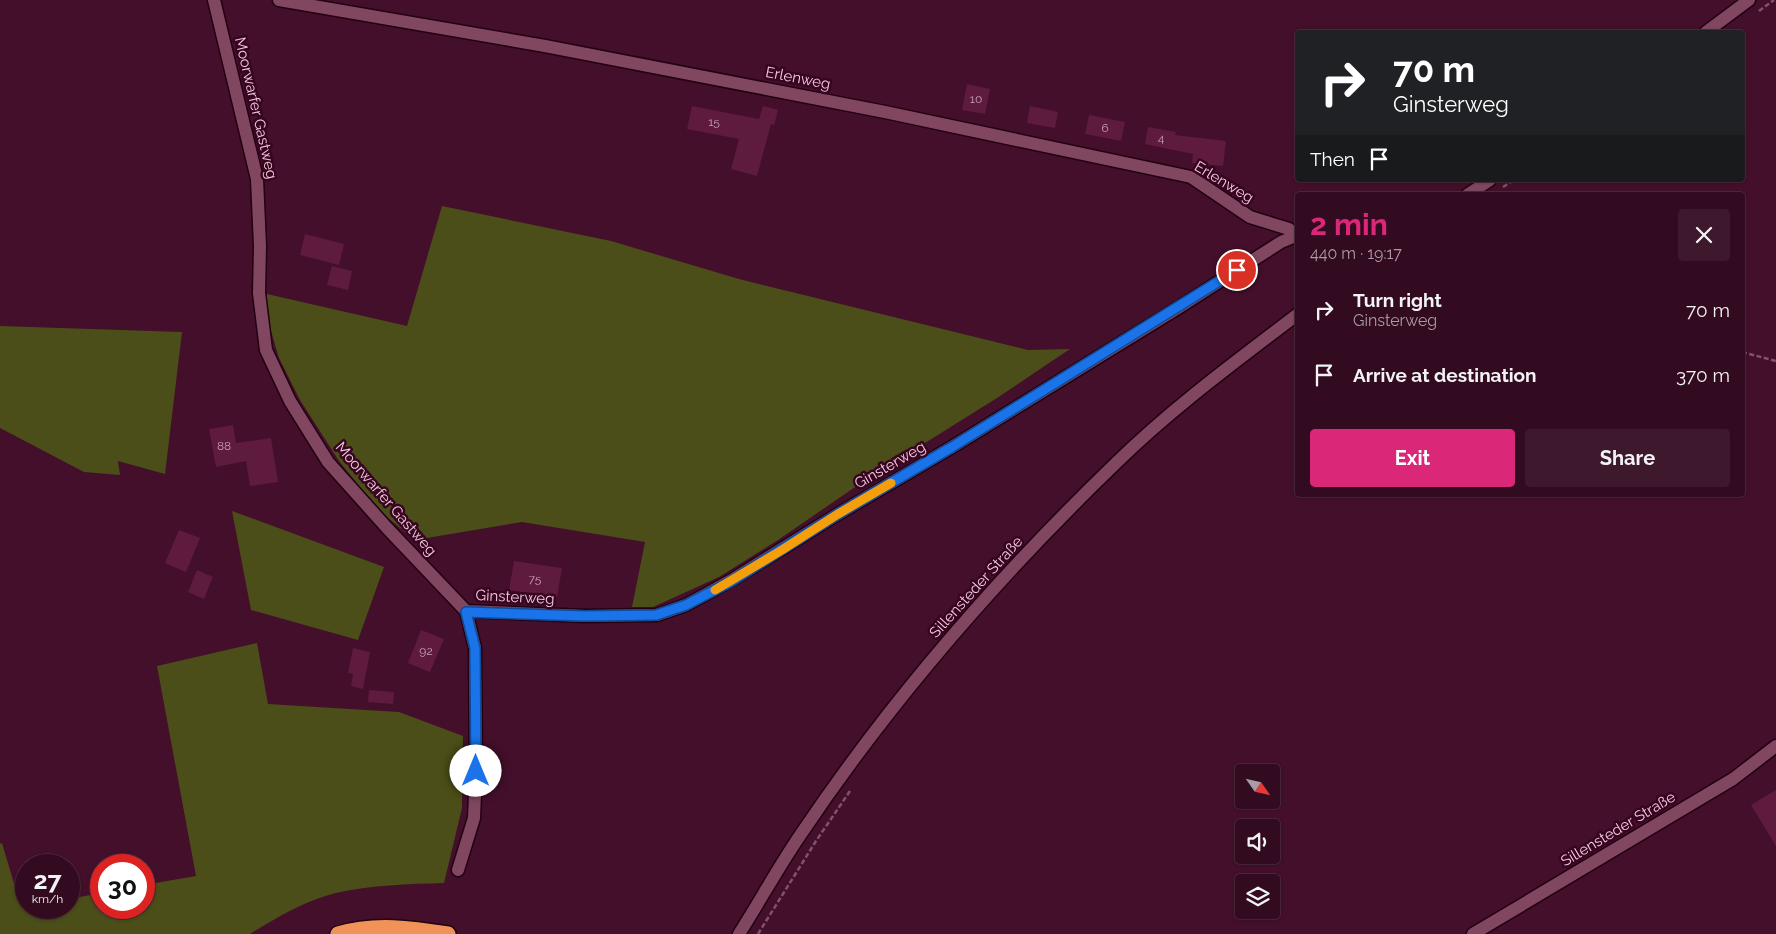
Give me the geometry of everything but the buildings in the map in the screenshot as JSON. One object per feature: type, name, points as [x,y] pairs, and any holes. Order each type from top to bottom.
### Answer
[{"type":"highway","points":[[338,934],[356,929],[448,934]]},
{"type":"street","name":"Moorwarfer Gastweg","points":[[214,0],[257,179],[260,246],[259,293],[266,350],[290,401],[328,462],[466,612],[475,648],[476,771],[474,818],[458,870]]},
{"type":"street","name":"Erlenweg","points":[[279,0],[545,46],[885,112],[1190,177],[1250,217],[1289,229],[1295,234]]},
{"type":"street","points":[[1709,30],[1749,0]]},
{"type":"street","points":[[1472,192],[1487,182]]},
{"type":"street","name":"Ginsterweg","points":[[466,612],[585,616],[656,615],[686,605],[730,582],[838,514],[960,442],[1295,236]]},
{"type":"street","name":"Sillensteder Straße","points":[[739,934],[801,834],[844,774],[891,711],[969,618],[1042,538],[1116,463],[1184,403],[1295,316]]},
{"type":"street","name":"Sillensteder Straße","points":[[1472,934],[1733,779],[1776,746]]},
{"type":"path","points":[[1745,353],[1776,361]]},
{"type":"path","points":[[758,934],[816,840],[853,786]]},
{"type":"green space","points":[[442,206],[611,241],[739,279],[1028,350],[1070,349],[719,577],[653,607],[632,607],[645,542],[522,522],[415,540],[378,510],[339,461],[300,400],[279,358],[266,314],[267,294],[407,326]]},
{"type":"green space","points":[[0,326],[182,332],[165,474],[118,461],[120,475],[84,472],[0,428]]},
{"type":"green space","points":[[232,511],[384,567],[358,640],[251,610]]},
{"type":"green space","points":[[257,643],[268,704],[399,712],[463,736],[462,808],[444,883],[403,884],[336,893],[302,905],[250,934],[0,934],[0,844],[2,843],[15,887],[15,919],[80,919],[80,897],[90,895],[90,919],[155,919],[155,883],[196,876],[157,666]]},
{"type":"slow traffic","points":[[715,590],[891,483]]},
{"type":"route","points":[[476,771],[475,648],[466,612],[520,615],[656,615],[686,605],[730,582],[1237,270]]}]
